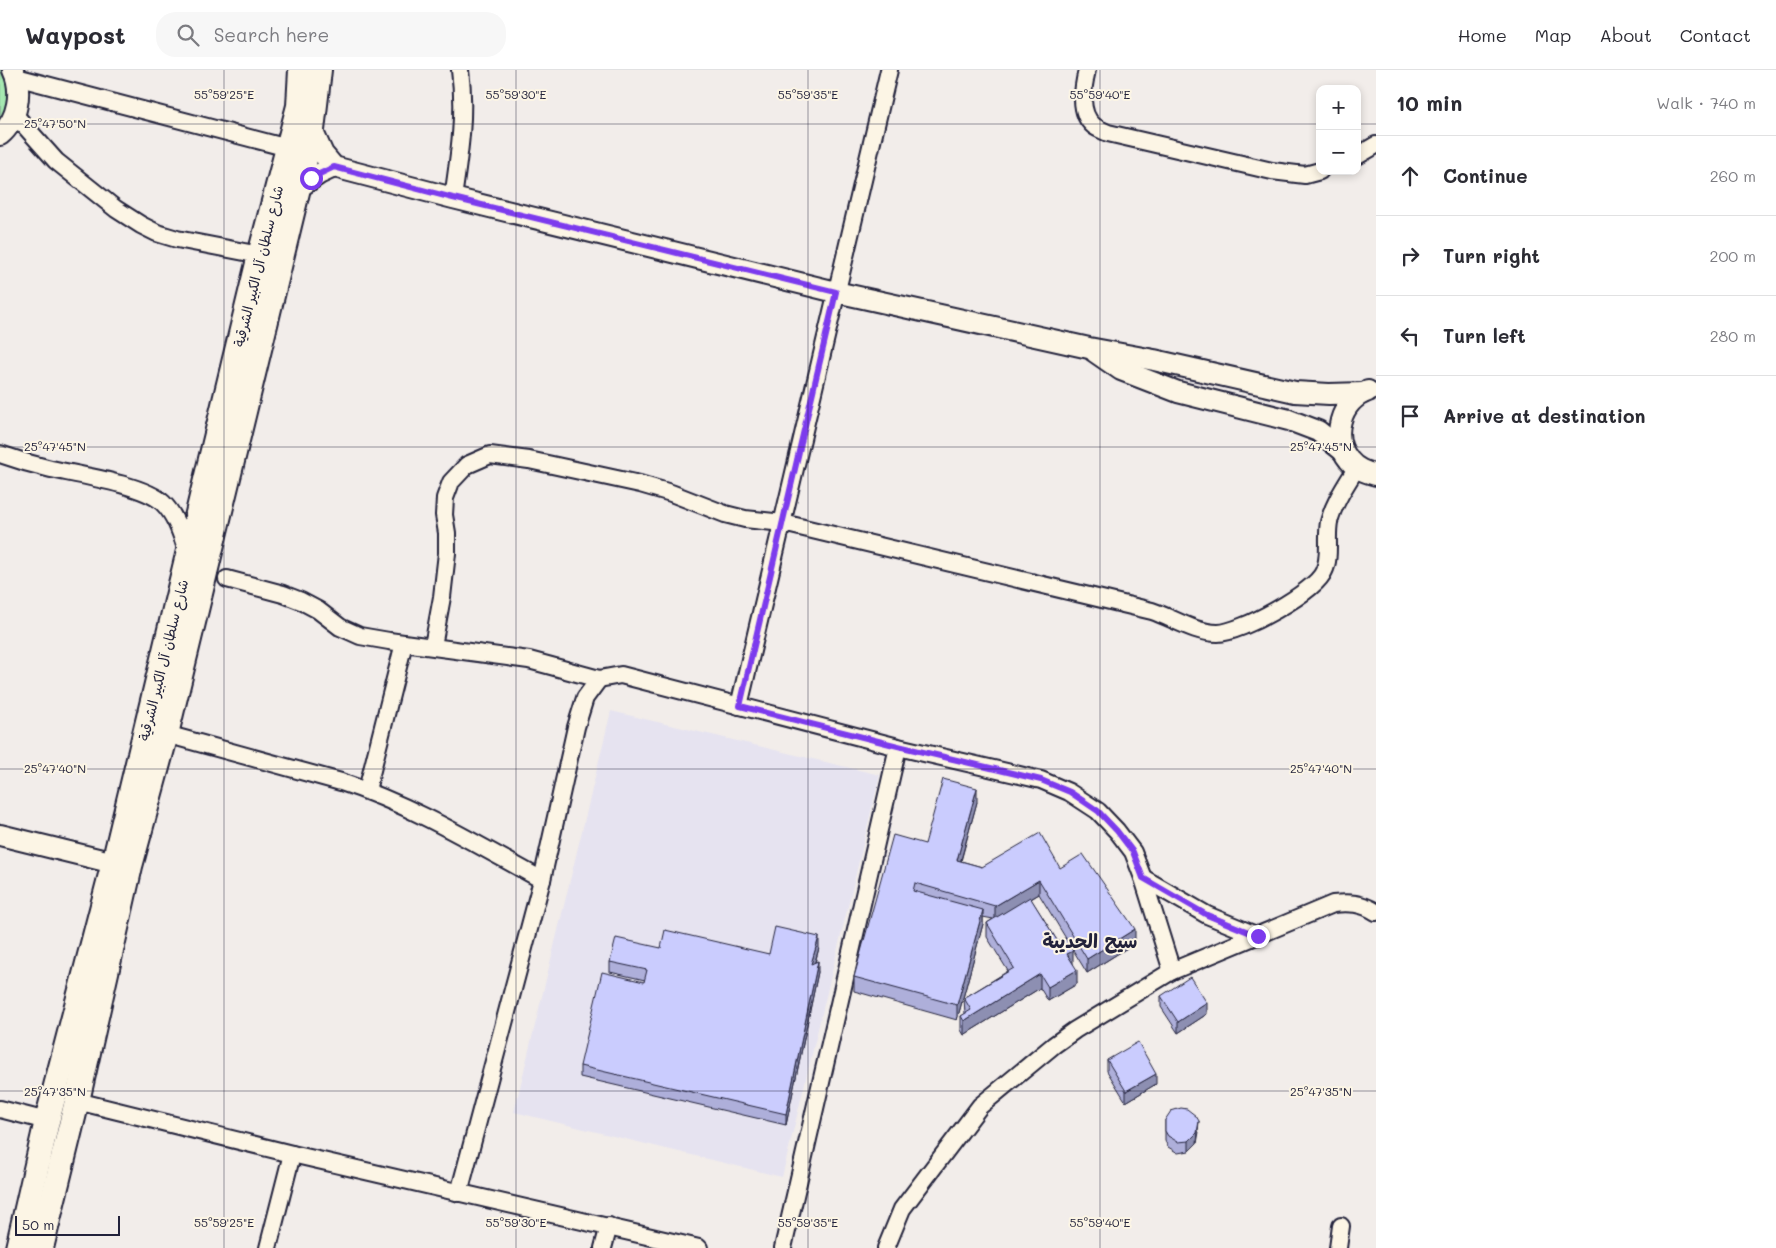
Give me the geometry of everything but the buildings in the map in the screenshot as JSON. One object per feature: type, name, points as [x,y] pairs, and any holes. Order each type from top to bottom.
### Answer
[{"type":"main road","name":"شارع سلطان آل الكبير الشرقية","points":[[18,1248],[47,1121],[114,863],[260,255],[299,106],[301,70]]},
{"type":"main road","name":"شارع سلطان آل الكبير الشرقية","points":[[41,1248],[130,866],[166,734],[312,130],[320,70]]},
{"type":"street","points":[[453,198],[462,139],[462,82],[460,70]]},
{"type":"street","points":[[740,706],[889,70]]},
{"type":"street","points":[[1087,70],[1082,91],[1086,113],[1093,126],[1108,133],[1272,172],[1306,175],[1316,172]]},
{"type":"street","points":[[0,136],[15,115],[18,96],[14,74],[288,148]]},
{"type":"street","points":[[15,115],[56,162],[116,209],[141,225],[157,233],[177,239],[260,255]]},
{"type":"street","points":[[312,130],[323,154],[334,167],[453,198],[836,292],[1295,392],[1329,394],[1370,391]]},
{"type":"street","points":[[1361,154],[1376,145]]},
{"type":"street","points":[[298,188],[311,178],[334,167]]},
{"type":"street","points":[[433,646],[442,597],[447,553],[447,533],[444,515],[445,498],[451,482],[467,465],[490,455],[529,460],[640,484],[671,492],[725,514],[745,519],[782,523],[1152,611],[1200,630],[1219,633],[1251,624],[1312,587],[1322,577],[1326,569],[1327,537],[1332,511],[1368,474],[1349,460],[1342,450],[1318,431],[1289,420],[1178,392],[1120,370],[1089,348]]},
{"type":"street","points":[[1342,450],[1339,424],[1344,411],[1352,401],[1370,391]]},
{"type":"street","points":[[0,454],[36,465],[140,490],[154,496],[163,502],[175,520],[188,554]]},
{"type":"street","points":[[227,579],[283,594],[301,601],[318,610],[340,627],[360,636],[529,660],[599,679],[621,675],[898,746],[1041,780],[1070,792],[1098,811],[1133,852],[1172,971]]},
{"type":"street","points":[[367,790],[404,642]]},
{"type":"street","points":[[460,1193],[542,880],[576,727],[585,698],[599,679]]},
{"type":"street","points":[[166,734],[367,790],[419,812],[542,880]]},
{"type":"street","points":[[783,1248],[898,746]]},
{"type":"street","points":[[0,834],[114,863]]},
{"type":"street","points":[[1143,878],[1207,915],[1258,936]]},
{"type":"street","points":[[886,1248],[902,1209],[980,1106],[1075,1030],[1172,971],[1333,904],[1348,902],[1362,905],[1376,912]]},
{"type":"street","points":[[76,1101],[292,1154],[699,1248]]},
{"type":"street","points":[[0,1109],[47,1121]]},
{"type":"street","points":[[268,1248],[292,1154]]},
{"type":"street","points":[[603,1248],[608,1226]]},
{"type":"street","points":[[1338,1248],[1341,1226]]},
{"type":"shaded area","points":[[611,711],[880,775],[782,1177],[514,1112]]},
{"type":"green space","points":[[0,70],[3,70],[6,78],[9,96],[7,107],[0,121]]},
{"type":"district","name":"سيح الحديبة","points":[[1090,940]]},
{"type":"route","points":[[311,178],[334,167],[836,292],[740,706],[1041,780],[1070,792],[1098,811],[1117,831],[1133,852],[1143,878],[1207,915],[1258,936]]}]
